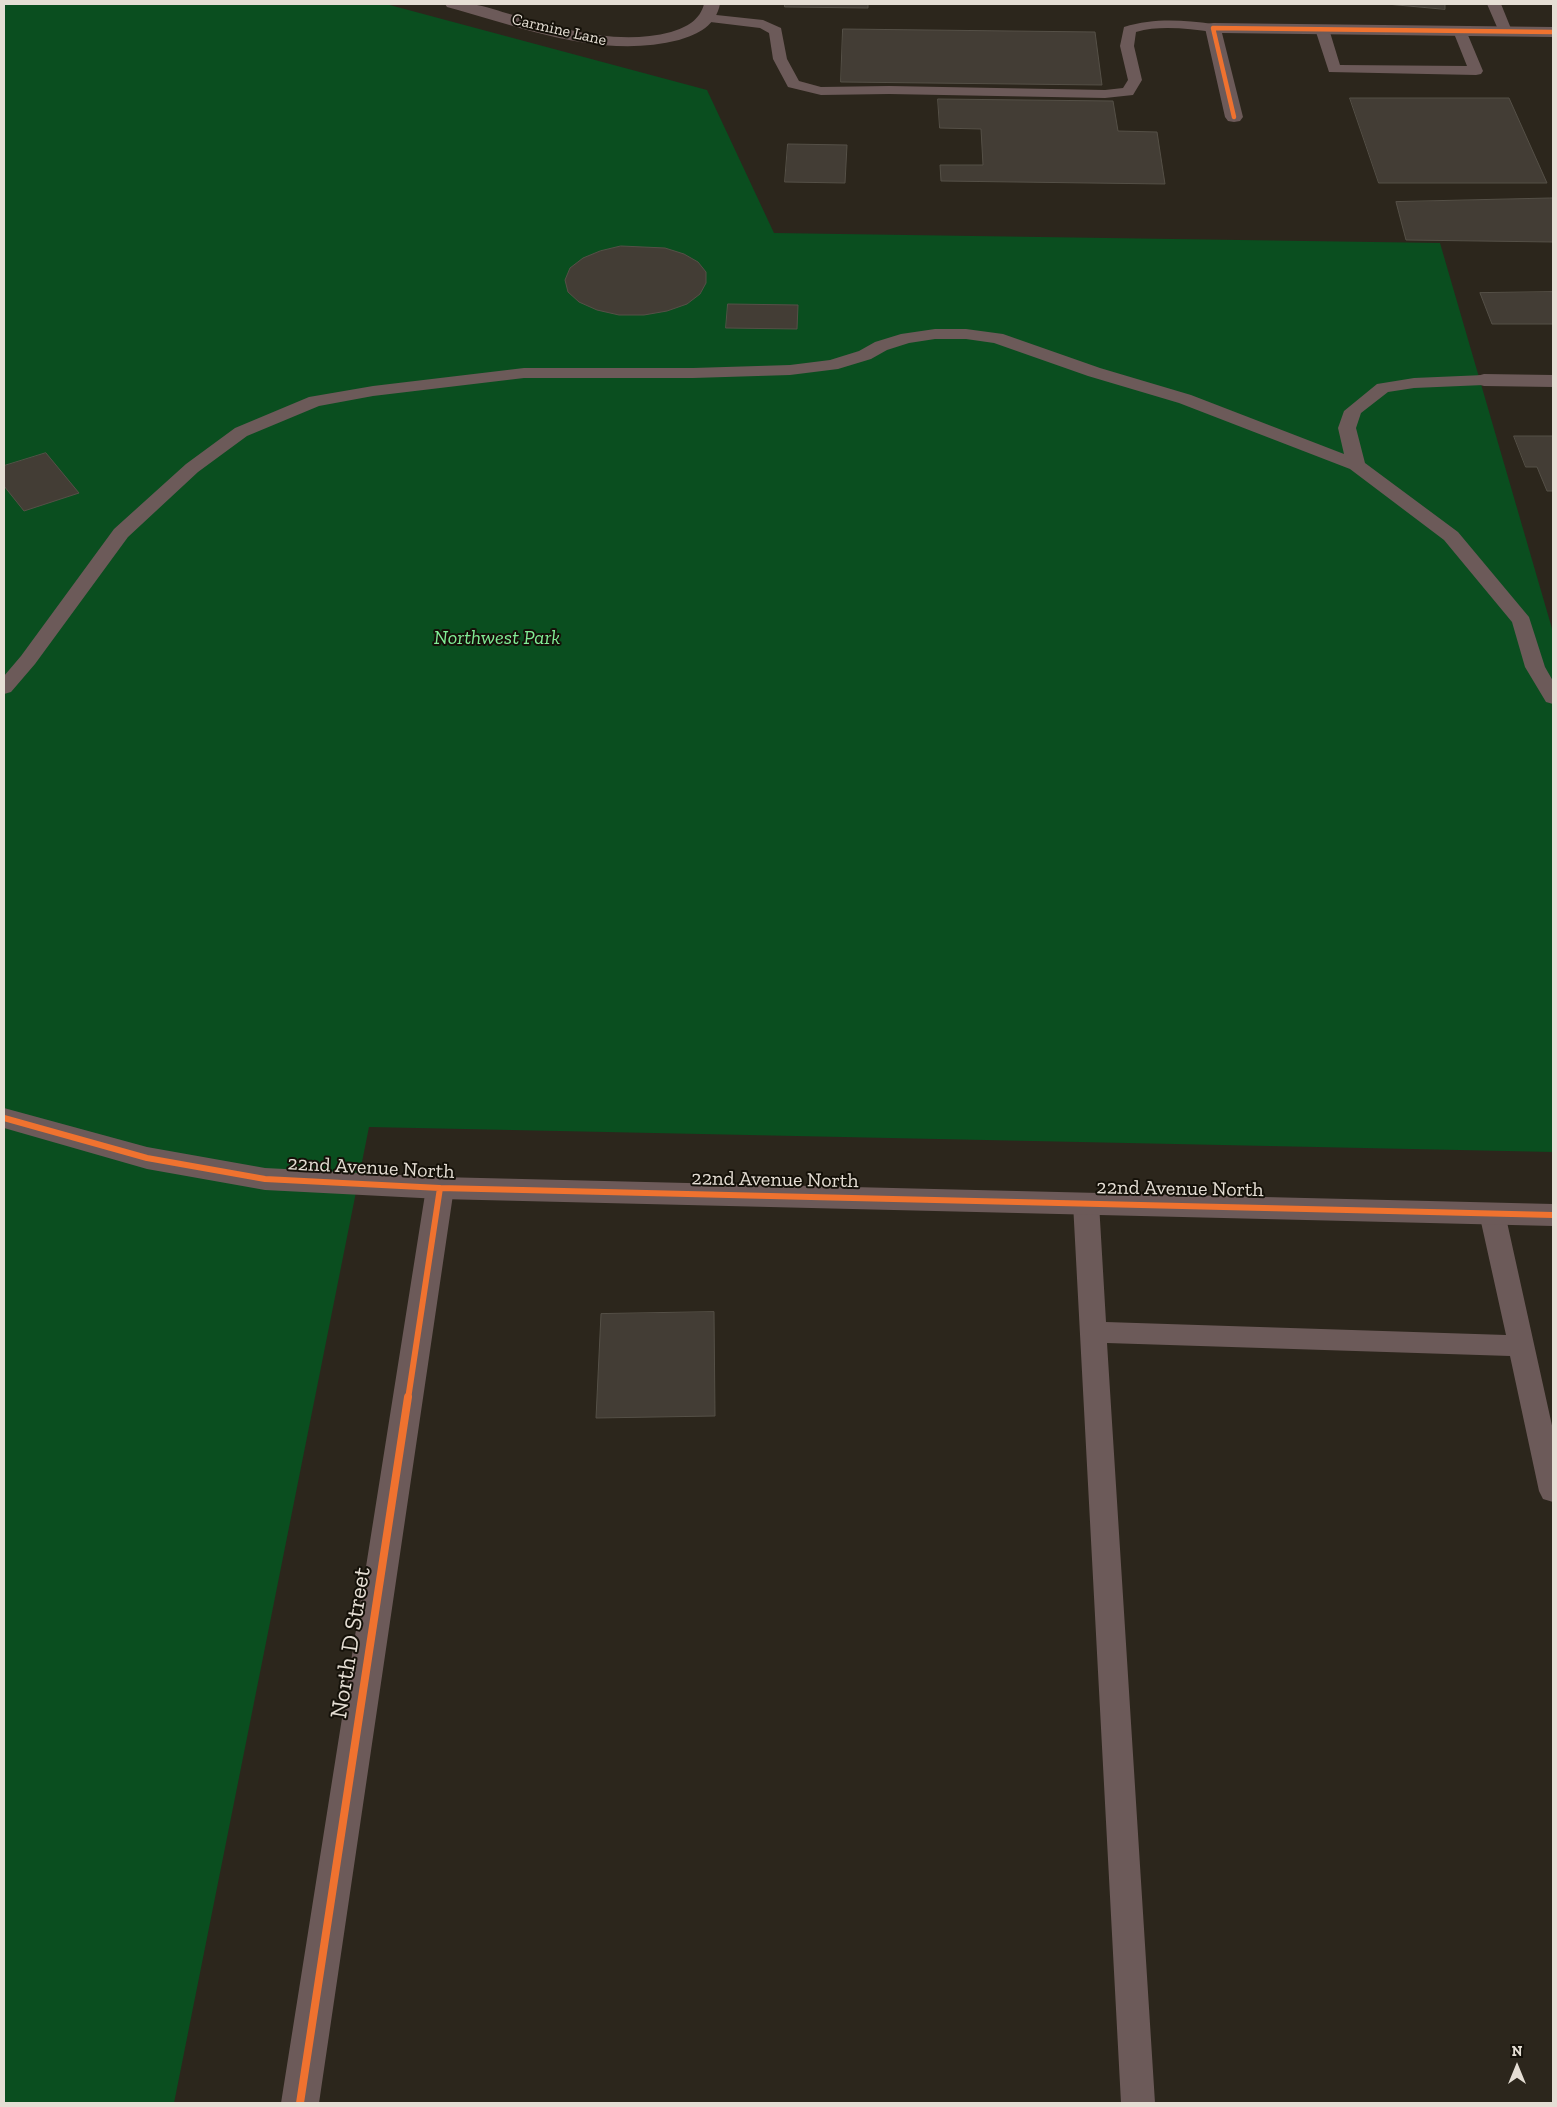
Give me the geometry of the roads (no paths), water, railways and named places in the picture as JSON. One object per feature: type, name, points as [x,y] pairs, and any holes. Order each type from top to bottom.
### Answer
[{"type":"street","name":"Carmine Lane","points":[[453,4],[587,40],[631,43],[666,39],[687,32],[703,23],[709,11]]},
{"type":"street","points":[[1234,116],[1213,28],[1553,32]]},
{"type":"street","points":[[1484,380],[1553,381]]},
{"type":"street","name":"22nd Avenue North","points":[[4,1118],[147,1158],[265,1179],[440,1188],[1553,1215]]},
{"type":"street","name":"North D Street","points":[[300,2103],[440,1188]]},
{"type":"lane","points":[[1494,4],[1505,31]]},
{"type":"lane","points":[[709,11],[763,24],[776,31],[780,58],[794,84],[821,91],[1128,92],[1136,80],[1127,46],[1129,30],[1143,24],[1169,23],[1213,28]]},
{"type":"lane","points":[[1322,29],[1334,69],[1476,70],[1460,31]]},
{"type":"lane","points":[[4,688],[28,660],[121,533],[192,468],[241,432],[315,401],[373,391],[524,373],[693,374],[790,370],[832,364],[865,355],[882,346],[907,338],[935,334],[966,334],[997,338],[1094,372],[1185,400],[1356,465],[1451,536],[1522,621],[1536,667],[1553,698]]},
{"type":"lane","points":[[1356,465],[1347,428],[1353,411],[1383,388],[1414,383],[1484,380]]},
{"type":"lane","points":[[1086,1203],[1138,2103]]},
{"type":"lane","points":[[1492,1213],[1553,1490]]},
{"type":"lane","points":[[1093,1332],[1521,1346]]},
{"type":"park label","name":"Northwest Park","points":[[497,638]]}]
